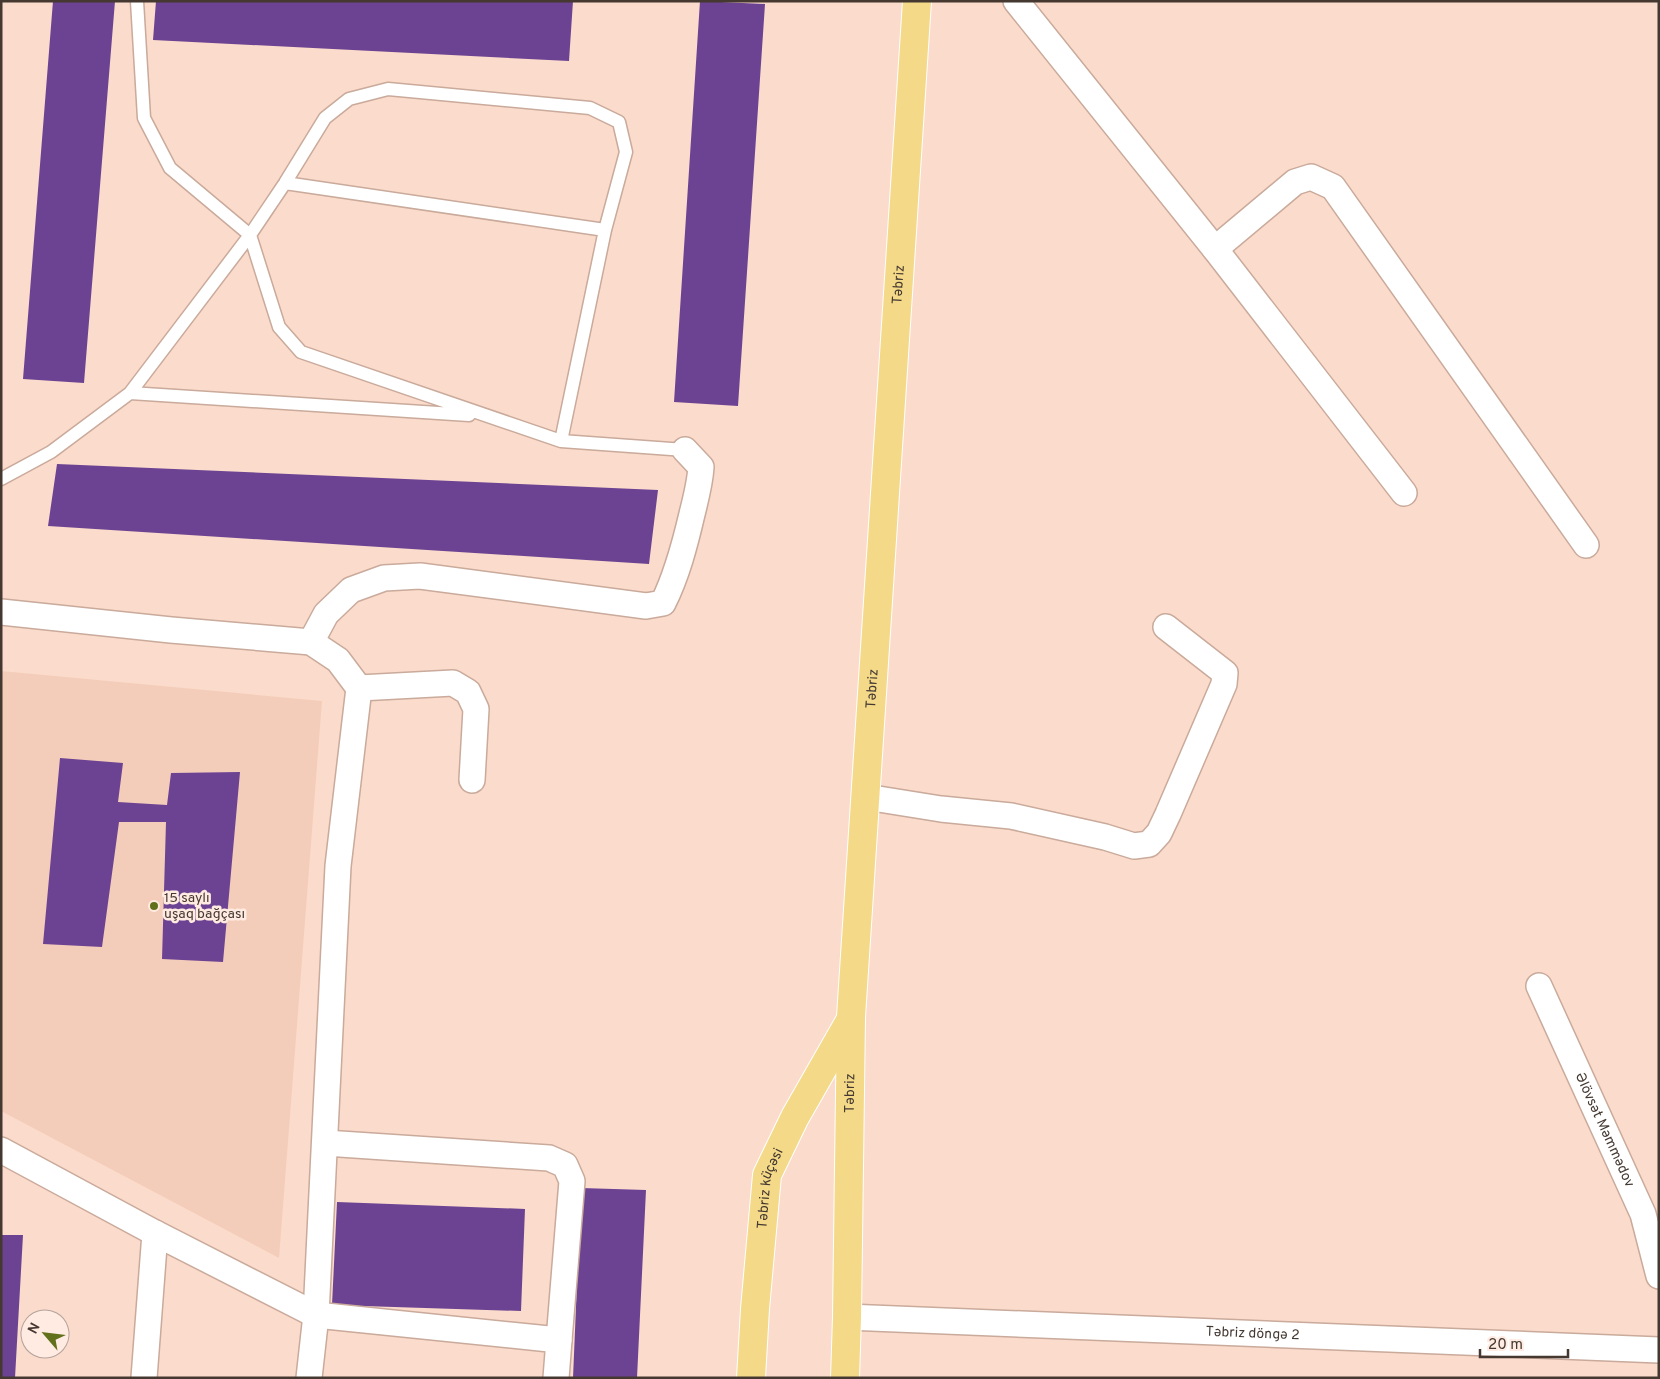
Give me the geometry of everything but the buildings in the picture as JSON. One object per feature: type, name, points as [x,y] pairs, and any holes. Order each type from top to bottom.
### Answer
[{"type":"main road","name":"Təbriz","points":[[845,1378],[851,1017],[917,1]]},
{"type":"main road","name":"Təbriz küçəsi","points":[[751,1378],[767,1175],[795,1117],[851,1017]]},
{"type":"street","points":[[1016,1],[1215,249],[1404,493]]},
{"type":"street","points":[[1215,249],[1295,182],[1311,177],[1332,187],[1586,545]]},
{"type":"street","points":[[311,642],[326,614],[351,590],[384,578],[420,576],[646,606],[663,603],[671,588],[682,553],[700,480],[701,468],[685,450]]},
{"type":"street","points":[[1,612],[171,630],[311,642],[338,660],[359,688],[338,866],[316,1314],[309,1378]]},
{"type":"street","points":[[866,797],[941,809],[1011,816],[1105,837],[1134,846],[1149,844],[1159,833],[1168,814],[1224,684],[1225,673],[1166,627]]},
{"type":"street","points":[[359,688],[453,683],[468,692],[476,709],[472,780]]},
{"type":"street","name":"Əlövsət Məmmədov","points":[[1539,986],[1643,1214],[1659,1276]]},
{"type":"street","points":[[325,1143],[550,1158],[565,1165],[572,1181],[556,1378]]},
{"type":"street","points":[[1,1150],[156,1233],[316,1314],[559,1340]]},
{"type":"street","points":[[144,1378],[156,1233]]},
{"type":"street","name":"Təbriz döngə 2","points":[[847,1317],[1659,1350]]},
{"type":"lane","points":[[137,1],[144,118],[170,168],[250,235],[279,327],[301,352],[561,441],[685,450]]},
{"type":"lane","points":[[1,479],[51,452],[130,393],[250,235],[325,118],[349,99],[388,89],[590,108],[619,122],[626,152],[605,230],[561,441]]},
{"type":"lane","points":[[285,183],[605,230]]},
{"type":"lane","points":[[130,393],[487,416]]},
{"type":"shaded area","name":"15 saylı uşaq bağçası","points":[[1,671],[322,701],[279,1258],[1,1111]]},
{"type":"place","name":"15 saylı uşaq bağçası","points":[[154,906]]}]
